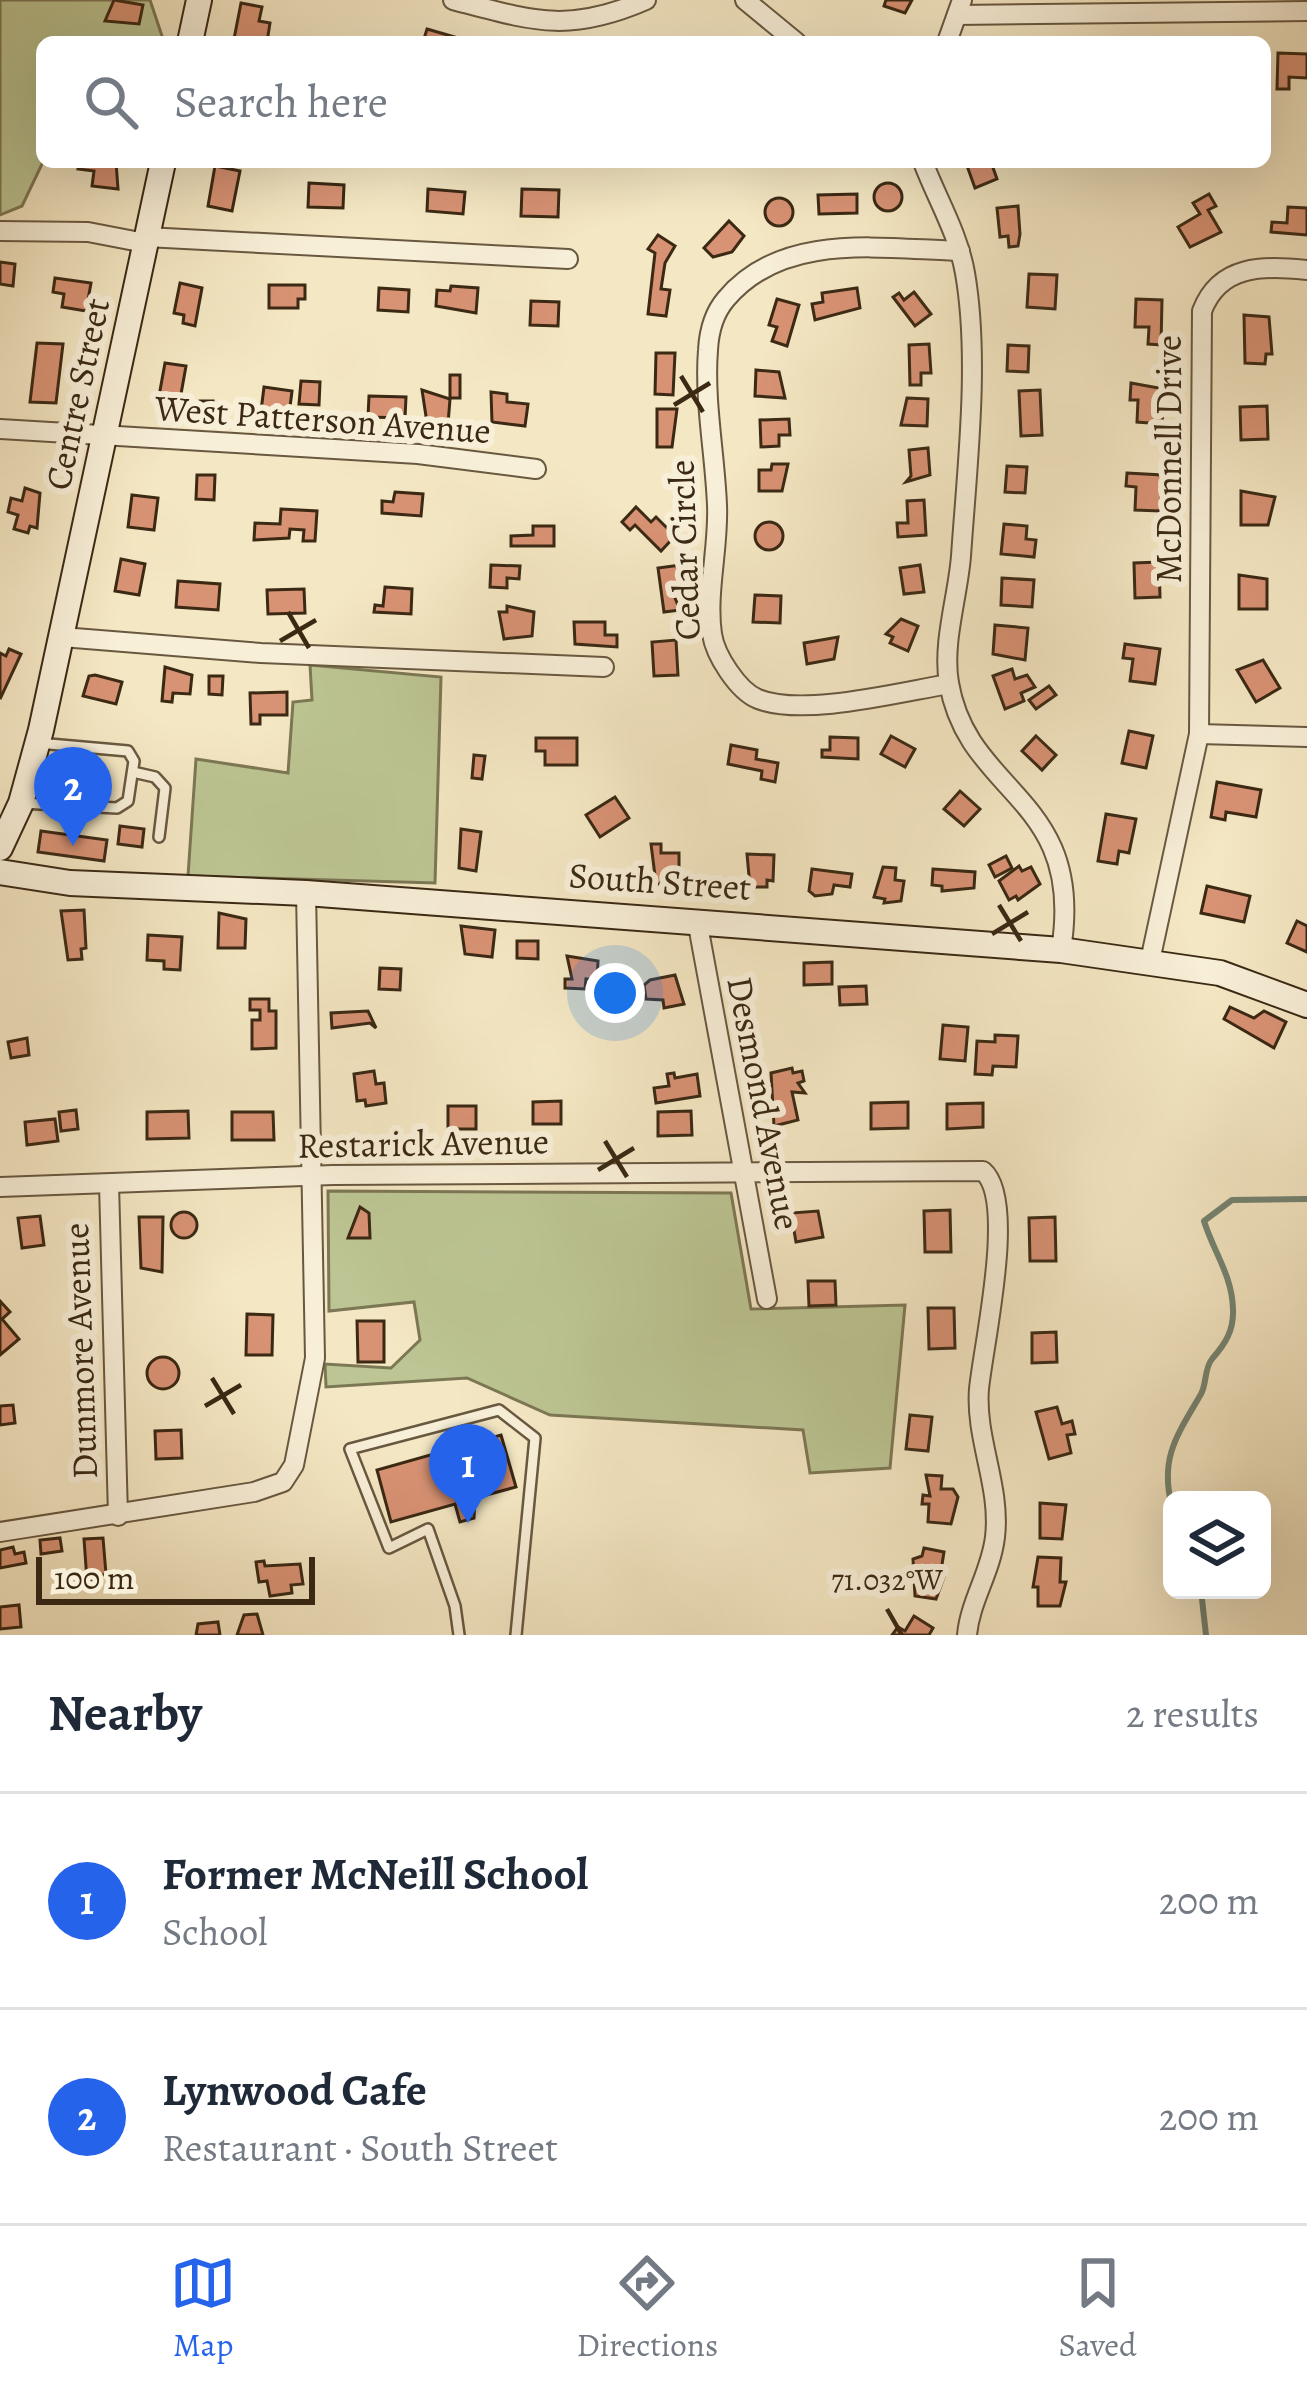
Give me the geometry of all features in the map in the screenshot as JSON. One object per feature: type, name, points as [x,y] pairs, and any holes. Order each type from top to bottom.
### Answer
[{"type":"main road","points":[[191,36],[199,0]]},
{"type":"main road","name":"Centre Street","points":[[0,848],[21,802],[38,743],[162,168]]},
{"type":"main road","name":"South Street","points":[[0,872],[70,883],[306,892],[1061,950],[1220,973],[1307,1005]]},
{"type":"street","points":[[453,0],[540,21],[584,23],[646,0]]},
{"type":"street","points":[[745,0],[789,36]]},
{"type":"street","points":[[959,8],[1307,11]]},
{"type":"street","points":[[925,168],[960,251],[970,317],[964,500],[949,684],[968,732],[1050,834],[1059,857],[1065,922],[1061,950]]},
{"type":"street","points":[[0,231],[568,260]]},
{"type":"street","name":"Cedar Circle","points":[[949,684],[789,706],[754,698],[733,675],[712,637],[718,508],[708,349],[715,316],[728,297],[756,273],[791,255],[832,248],[960,251]]},
{"type":"street","name":"McDonnell Drive","points":[[1150,961],[1199,734],[1202,311],[1209,292],[1226,275],[1269,267],[1307,270]]},
{"type":"street","name":"West Patterson Avenue","points":[[0,429],[418,454],[536,470]]},
{"type":"street","points":[[62,637],[261,653],[604,667]]},
{"type":"street","points":[[1199,734],[1307,737]]},
{"type":"street","points":[[0,1532],[254,1492],[283,1482],[290,1470],[315,1358],[306,892]]},
{"type":"street","name":"Desmond Avenue","points":[[697,920],[767,1299]]},
{"type":"street","name":"Restarick Avenue","points":[[0,1187],[313,1177],[974,1168],[989,1176],[995,1191],[994,1281],[979,1403],[997,1514],[992,1556],[967,1635]]},
{"type":"street","name":"Dunmore Avenue","points":[[109,1184],[118,1516]]},
{"type":"lane","points":[[21,802],[117,808],[128,801],[133,772],[128,751],[38,743]]},
{"type":"lane","points":[[133,772],[155,777],[165,788],[159,837]]},
{"type":"lane","points":[[459,1635],[455,1606],[428,1529],[388,1548],[350,1448],[499,1409],[535,1438],[516,1635]]},
{"type":"green space","points":[[0,0],[150,0],[162,36],[36,36],[36,168],[40,168],[22,206],[0,215]]},
{"type":"green space","points":[[310,665],[441,677],[435,883],[188,876],[196,759],[288,773],[293,702],[312,700]]},
{"type":"green space","points":[[328,1191],[731,1193],[751,1309],[905,1305],[890,1468],[810,1473],[803,1430],[550,1415],[467,1378],[326,1387],[325,1364],[391,1368],[420,1340],[414,1302],[329,1311]]},
{"type":"building","points":[[114,0],[143,5],[139,24],[105,21]]},
{"type":"building","points":[[886,0],[912,0],[905,13],[884,6]]},
{"type":"building","points":[[241,3],[262,7],[259,21],[270,23],[268,36],[235,36]]},
{"type":"building","points":[[427,29],[451,36],[425,36]]},
{"type":"building","points":[[1278,53],[1307,54],[1307,78],[1289,77],[1289,89],[1277,89]]},
{"type":"building","points":[[116,168],[118,189],[92,186],[94,171],[78,169]]},
{"type":"building","points":[[215,168],[240,171],[232,211],[208,206]]},
{"type":"building","points":[[968,168],[993,168],[997,179],[975,188]]},
{"type":"building","points":[[309,183],[344,185],[343,208],[308,207]]},
{"type":"building","points":[[888,183],[898,187],[902,197],[898,207],[888,211],[878,207],[874,197],[878,187]]},
{"type":"building","points":[[428,189],[465,192],[463,214],[427,211]]},
{"type":"building","points":[[522,189],[559,190],[558,217],[521,216]]},
{"type":"building","points":[[857,194],[857,213],[819,214],[818,195]]},
{"type":"building","points":[[1209,194],[1216,206],[1208,210],[1221,232],[1190,247],[1178,227],[1200,214],[1193,203]]},
{"type":"building","points":[[779,198],[789,202],[793,212],[789,222],[779,226],[769,222],[765,212],[769,202]]},
{"type":"building","points":[[1018,206],[1018,246],[1009,247],[1008,236],[1000,237],[997,208]]},
{"type":"building","points":[[1288,207],[1307,208],[1307,235],[1271,232],[1272,222],[1287,223]]},
{"type":"building","points":[[729,221],[744,236],[732,252],[713,257],[704,248]]},
{"type":"building","points":[[658,235],[675,246],[665,263],[661,289],[670,290],[666,316],[648,314],[655,253],[648,249]]},
{"type":"building","points":[[0,262],[15,264],[13,286],[0,284]]},
{"type":"building","points":[[1029,274],[1057,275],[1055,309],[1027,307]]},
{"type":"building","points":[[55,278],[91,283],[86,311],[62,307],[64,294],[53,292]]},
{"type":"building","points":[[180,283],[202,288],[195,326],[183,323],[184,315],[174,313]]},
{"type":"building","points":[[269,285],[305,285],[305,299],[298,299],[298,308],[269,308]]},
{"type":"building","points":[[451,286],[478,288],[476,313],[436,306],[437,290],[450,291]]},
{"type":"building","points":[[379,288],[409,290],[408,312],[378,310]]},
{"type":"building","points":[[857,288],[860,308],[815,320],[812,304],[823,302],[822,293]]},
{"type":"building","points":[[914,292],[931,314],[915,326],[893,297],[899,293],[904,300]]},
{"type":"building","points":[[777,299],[799,305],[787,346],[772,341],[777,327],[769,325]]},
{"type":"building","points":[[1136,299],[1162,300],[1161,345],[1148,344],[1149,327],[1135,327]]},
{"type":"building","points":[[531,301],[559,302],[558,326],[530,325]]},
{"type":"building","points":[[1244,315],[1269,317],[1272,354],[1266,354],[1265,364],[1245,363]]},
{"type":"building","points":[[37,343],[63,344],[56,403],[30,402]]},
{"type":"building","points":[[929,344],[931,373],[921,373],[921,385],[910,385],[909,345]]},
{"type":"building","points":[[1008,345],[1029,346],[1028,372],[1007,371]]},
{"type":"building","points":[[656,353],[675,353],[673,395],[655,394]]},
{"type":"building","points":[[165,363],[186,366],[178,411],[157,407]]},
{"type":"building","points":[[756,370],[779,372],[785,398],[755,396]]},
{"type":"building","points":[[450,375],[460,375],[460,398],[450,398]]},
{"type":"building","points":[[301,381],[320,382],[319,405],[299,404]]},
{"type":"building","points":[[1131,383],[1164,389],[1162,424],[1137,422],[1138,400],[1130,400]]},
{"type":"building","points":[[264,387],[292,391],[289,415],[261,411]]},
{"type":"building","points":[[422,390],[450,399],[448,424],[427,423]]},
{"type":"building","points":[[1040,390],[1042,435],[1021,436],[1019,391]]},
{"type":"building","points":[[491,392],[507,394],[507,402],[528,404],[525,426],[492,422]]},
{"type":"building","points":[[369,396],[406,397],[405,418],[368,417]]},
{"type":"building","points":[[907,398],[928,399],[927,426],[901,425]]},
{"type":"building","points":[[200,401],[213,401],[213,421],[200,421]]},
{"type":"building","points":[[1267,406],[1268,439],[1241,440],[1240,407]]},
{"type":"building","points":[[657,409],[677,409],[672,447],[657,447]]},
{"type":"building","points":[[789,419],[790,435],[779,435],[779,446],[761,447],[760,420]]},
{"type":"building","points":[[928,448],[930,475],[906,482],[911,476],[909,450]]},
{"type":"building","points":[[772,464],[788,464],[782,491],[759,491],[759,470],[771,470]]},
{"type":"building","points":[[1007,466],[1027,467],[1025,493],[1005,492]]},
{"type":"building","points":[[1127,473],[1162,475],[1160,511],[1135,510],[1136,487],[1126,486]]},
{"type":"building","points":[[197,475],[215,475],[214,500],[196,499]]},
{"type":"building","points":[[25,488],[40,493],[37,528],[30,526],[28,533],[14,529],[18,515],[8,512],[11,498],[22,501]]},
{"type":"building","points":[[1241,491],[1275,497],[1268,525],[1241,525]]},
{"type":"building","points":[[395,492],[423,494],[421,516],[382,513],[382,501],[393,502]]},
{"type":"building","points":[[132,495],[158,498],[154,530],[128,527]]},
{"type":"building","points":[[924,500],[926,535],[898,537],[897,523],[908,523],[907,501]]},
{"type":"building","points":[[636,507],[651,522],[656,517],[675,536],[661,551],[635,525],[630,530],[622,522]]},
{"type":"building","points":[[281,509],[317,511],[315,541],[303,541],[304,530],[290,529],[289,538],[254,540],[255,523],[280,524]]},
{"type":"building","points":[[769,522],[779,526],[783,536],[779,546],[769,550],[759,546],[755,536],[759,526]]},
{"type":"building","points":[[1004,524],[1027,526],[1026,539],[1036,540],[1034,557],[1001,554]]},
{"type":"building","points":[[533,526],[554,526],[554,546],[511,546],[511,536],[533,535]]},
{"type":"building","points":[[121,559],[145,564],[139,595],[115,591]]},
{"type":"building","points":[[1159,562],[1160,597],[1135,598],[1134,563]]},
{"type":"building","points":[[491,565],[520,566],[519,579],[507,578],[507,588],[490,587]]},
{"type":"building","points":[[681,565],[684,592],[673,593],[680,610],[664,612],[658,568]]},
{"type":"building","points":[[920,565],[924,592],[904,594],[900,568]]},
{"type":"building","points":[[1239,575],[1267,579],[1267,609],[1239,609]]},
{"type":"building","points":[[1002,578],[1034,580],[1032,607],[1001,605]]},
{"type":"building","points":[[178,581],[220,584],[218,610],[176,607]]},
{"type":"building","points":[[385,587],[412,589],[411,614],[374,612],[375,605],[383,606]]},
{"type":"building","points":[[304,589],[305,613],[268,614],[267,590]]},
{"type":"building","points":[[755,595],[781,596],[780,623],[753,622]]},
{"type":"building","points":[[507,606],[534,612],[532,636],[504,639],[499,612],[507,612]]},
{"type":"building","points":[[901,619],[918,626],[908,651],[890,643],[893,637],[886,634]]},
{"type":"building","points":[[574,622],[605,622],[605,635],[617,635],[617,647],[575,644]]},
{"type":"building","points":[[995,625],[1028,628],[1025,660],[993,654]]},
{"type":"building","points":[[838,637],[834,659],[807,664],[804,643]]},
{"type":"building","points":[[676,640],[678,675],[654,676],[652,642]]},
{"type":"building","points":[[1125,644],[1160,649],[1155,684],[1130,681],[1133,659],[1123,658]]},
{"type":"building","points":[[9,649],[21,654],[0,699],[0,653],[6,656]]},
{"type":"building","points":[[1263,660],[1280,688],[1256,702],[1237,670]]},
{"type":"building","points":[[165,667],[192,675],[190,694],[173,693],[172,702],[162,701]]},
{"type":"building","points":[[1012,669],[1015,679],[1027,675],[1035,687],[1021,693],[1024,701],[1005,709],[993,676]]},
{"type":"building","points":[[89,676],[122,682],[116,704],[83,696]]},
{"type":"building","points":[[209,676],[223,676],[222,695],[209,694]]},
{"type":"building","points":[[1049,686],[1056,695],[1036,709],[1029,700]]},
{"type":"building","points":[[287,692],[287,715],[260,715],[260,724],[251,724],[250,693]]},
{"type":"building","points":[[1129,731],[1153,736],[1146,768],[1122,763]]},
{"type":"building","points":[[891,736],[915,749],[905,767],[881,754]]},
{"type":"building","points":[[1036,736],[1056,755],[1042,770],[1022,751]]},
{"type":"building","points":[[830,737],[858,738],[858,759],[822,757],[822,750],[830,750]]},
{"type":"building","points":[[536,738],[577,738],[577,765],[545,765],[545,751],[536,751]]},
{"type":"building","points":[[731,745],[757,750],[756,759],[778,763],[775,782],[761,779],[762,771],[728,764]]},
{"type":"building","points":[[474,755],[485,756],[482,779],[472,778]]},
{"type":"building","points":[[1217,782],[1261,790],[1256,817],[1226,812],[1225,820],[1211,817]]},
{"type":"building","points":[[960,791],[980,809],[964,826],[944,809]]},
{"type":"building","points":[[615,797],[629,818],[600,837],[586,815]]},
{"type":"building","points":[[1106,814],[1136,819],[1129,853],[1119,851],[1117,864],[1098,861]]},
{"type":"building","points":[[120,826],[144,829],[142,847],[118,844]]},
{"type":"building","points":[[461,829],[481,832],[476,871],[459,868]]},
{"type":"building","points":[[41,831],[107,840],[104,861],[38,852]]},
{"type":"building","points":[[651,844],[661,844],[661,853],[679,853],[679,884],[656,884]]},
{"type":"building","points":[[747,854],[774,855],[773,881],[767,880],[767,887],[750,887]]},
{"type":"building","points":[[1006,856],[1012,868],[995,877],[989,865]]},
{"type":"building","points":[[1019,866],[1022,871],[1031,867],[1040,884],[1018,900],[1016,896],[1009,900],[999,881]]},
{"type":"building","points":[[883,867],[896,868],[895,880],[904,881],[901,901],[884,903],[885,899],[874,897]]},
{"type":"building","points":[[812,869],[852,874],[850,887],[834,885],[832,894],[815,896],[809,891]]},
{"type":"building","points":[[933,869],[975,872],[974,888],[942,891],[942,886],[932,885]]},
{"type":"building","points":[[1207,886],[1250,896],[1244,922],[1201,913]]},
{"type":"building","points":[[84,910],[86,948],[81,949],[82,959],[68,960],[61,911]]},
{"type":"building","points":[[219,913],[246,919],[245,948],[218,948]]},
{"type":"building","points":[[1297,921],[1307,926],[1307,952],[1287,943]]},
{"type":"building","points":[[461,926],[495,930],[492,957],[465,954]]},
{"type":"building","points":[[148,935],[182,937],[180,970],[164,969],[164,961],[147,960]]},
{"type":"building","points":[[517,941],[538,941],[538,959],[517,958]]},
{"type":"building","points":[[567,956],[598,961],[597,980],[586,979],[585,989],[565,988],[565,979],[572,979]]},
{"type":"building","points":[[832,962],[832,984],[804,985],[804,963]]},
{"type":"building","points":[[380,968],[401,969],[400,990],[379,989]]},
{"type":"building","points":[[675,975],[684,1004],[664,1008],[663,1000],[646,999],[644,985],[650,980]]},
{"type":"building","points":[[866,986],[867,1004],[840,1005],[839,987]]},
{"type":"building","points":[[250,999],[269,999],[269,1011],[276,1011],[276,1048],[252,1049],[252,1020],[260,1020],[260,1010],[250,1010]]},
{"type":"building","points":[[1230,1007],[1254,1018],[1264,1011],[1286,1022],[1274,1048],[1224,1019]]},
{"type":"building","points":[[368,1011],[376,1028],[370,1023],[332,1028],[331,1013]]},
{"type":"building","points":[[943,1025],[968,1027],[965,1061],[940,1059]]},
{"type":"building","points":[[995,1035],[1018,1036],[1016,1067],[993,1066],[992,1075],[975,1074],[977,1041],[995,1042]]},
{"type":"building","points":[[27,1038],[29,1055],[11,1058],[8,1042]]},
{"type":"building","points":[[792,1068],[793,1073],[802,1071],[804,1081],[798,1083],[805,1093],[792,1092],[798,1120],[774,1126],[771,1073]]},
{"type":"building","points":[[374,1071],[376,1084],[384,1083],[386,1103],[366,1106],[365,1100],[357,1101],[354,1074]]},
{"type":"building","points":[[674,1073],[675,1078],[697,1074],[700,1096],[656,1103],[654,1088],[669,1086],[667,1074]]},
{"type":"building","points":[[561,1101],[561,1124],[533,1124],[533,1102]]},
{"type":"building","points":[[908,1102],[908,1128],[871,1129],[871,1103]]},
{"type":"building","points":[[983,1103],[983,1127],[947,1129],[947,1104]]},
{"type":"building","points":[[448,1106],[476,1106],[476,1129],[448,1129]]},
{"type":"building","points":[[76,1110],[78,1129],[61,1131],[59,1112]]},
{"type":"building","points":[[188,1111],[189,1138],[147,1139],[147,1112]]},
{"type":"building","points":[[691,1111],[692,1135],[658,1136],[658,1112]]},
{"type":"building","points":[[232,1112],[273,1112],[274,1140],[232,1140]]},
{"type":"building","points":[[55,1119],[58,1141],[27,1145],[25,1122]]},
{"type":"building","points":[[360,1207],[369,1213],[370,1238],[348,1238]]},
{"type":"building","points":[[950,1210],[951,1252],[925,1252],[924,1211]]},
{"type":"building","points":[[818,1211],[823,1237],[796,1242],[791,1213]]},
{"type":"building","points":[[184,1212],[197,1225],[184,1238],[171,1225]]},
{"type":"building","points":[[40,1216],[44,1245],[22,1248],[18,1218]]},
{"type":"building","points":[[139,1217],[163,1217],[162,1272],[141,1268]]},
{"type":"building","points":[[1055,1217],[1056,1261],[1030,1261],[1029,1218]]},
{"type":"building","points":[[808,1281],[835,1281],[836,1305],[809,1306]]},
{"type":"building","points":[[0,1301],[10,1312],[2,1319],[19,1339],[0,1355]]},
{"type":"building","points":[[928,1308],[954,1308],[955,1348],[929,1349]]},
{"type":"building","points":[[247,1314],[273,1315],[272,1355],[246,1355]]},
{"type":"building","points":[[357,1321],[384,1321],[384,1362],[358,1362]]},
{"type":"building","points":[[1056,1332],[1057,1362],[1032,1363],[1032,1333]]},
{"type":"building","points":[[163,1357],[174,1362],[179,1373],[174,1384],[163,1389],[152,1384],[147,1373],[152,1362]]},
{"type":"building","points":[[13,1405],[15,1423],[0,1425],[0,1406]]},
{"type":"building","points":[[1057,1407],[1062,1424],[1072,1421],[1075,1434],[1067,1435],[1071,1453],[1049,1459],[1036,1412]]},
{"type":"building","points":[[910,1415],[932,1417],[928,1451],[906,1449]]},
{"type":"building","points":[[181,1430],[182,1458],[156,1459],[155,1431]]},
{"type":"building","points":[[501,1435],[516,1487],[475,1498],[474,1518],[460,1522],[455,1504],[391,1522],[377,1470]]},
{"type":"building","points":[[926,1475],[942,1476],[941,1489],[953,1489],[958,1497],[951,1524],[928,1522],[929,1504],[922,1504],[923,1495],[930,1496]]},
{"type":"building","points":[[1040,1503],[1066,1505],[1062,1539],[1040,1538]]},
{"type":"building","points":[[60,1538],[62,1551],[41,1554],[40,1540]]},
{"type":"building","points":[[103,1538],[106,1574],[87,1581],[84,1539]]},
{"type":"building","points":[[13,1547],[15,1554],[24,1552],[26,1563],[0,1568],[0,1550]]},
{"type":"building","points":[[924,1548],[944,1552],[941,1571],[946,1572],[936,1599],[915,1596],[913,1559],[922,1556]]},
{"type":"building","points":[[1038,1557],[1061,1558],[1060,1582],[1066,1582],[1060,1606],[1038,1606],[1038,1587],[1033,1587]]},
{"type":"building","points":[[264,1561],[265,1566],[300,1564],[303,1584],[291,1585],[292,1593],[270,1596],[267,1581],[259,1582],[256,1562]]},
{"type":"building","points":[[19,1605],[21,1627],[0,1629],[0,1607]]},
{"type":"building","points":[[257,1614],[263,1635],[237,1635],[244,1615]]},
{"type":"building","points":[[914,1616],[933,1628],[929,1635],[892,1635],[898,1627],[905,1631]]},
{"type":"building","points":[[218,1622],[220,1635],[196,1635],[198,1624]]},
{"type":"waterway","points":[[1169,1491],[1173,1447],[1203,1390],[1209,1363],[1228,1337],[1233,1317],[1229,1285],[1204,1221],[1232,1200],[1307,1199]]},
{"type":"waterway","points":[[1202,1599],[1206,1635]]},
{"type":"place","name":"Lynwood Cafe","points":[[73,846]]},
{"type":"place","name":"Former McNeill School","points":[[468,1523]]}]
